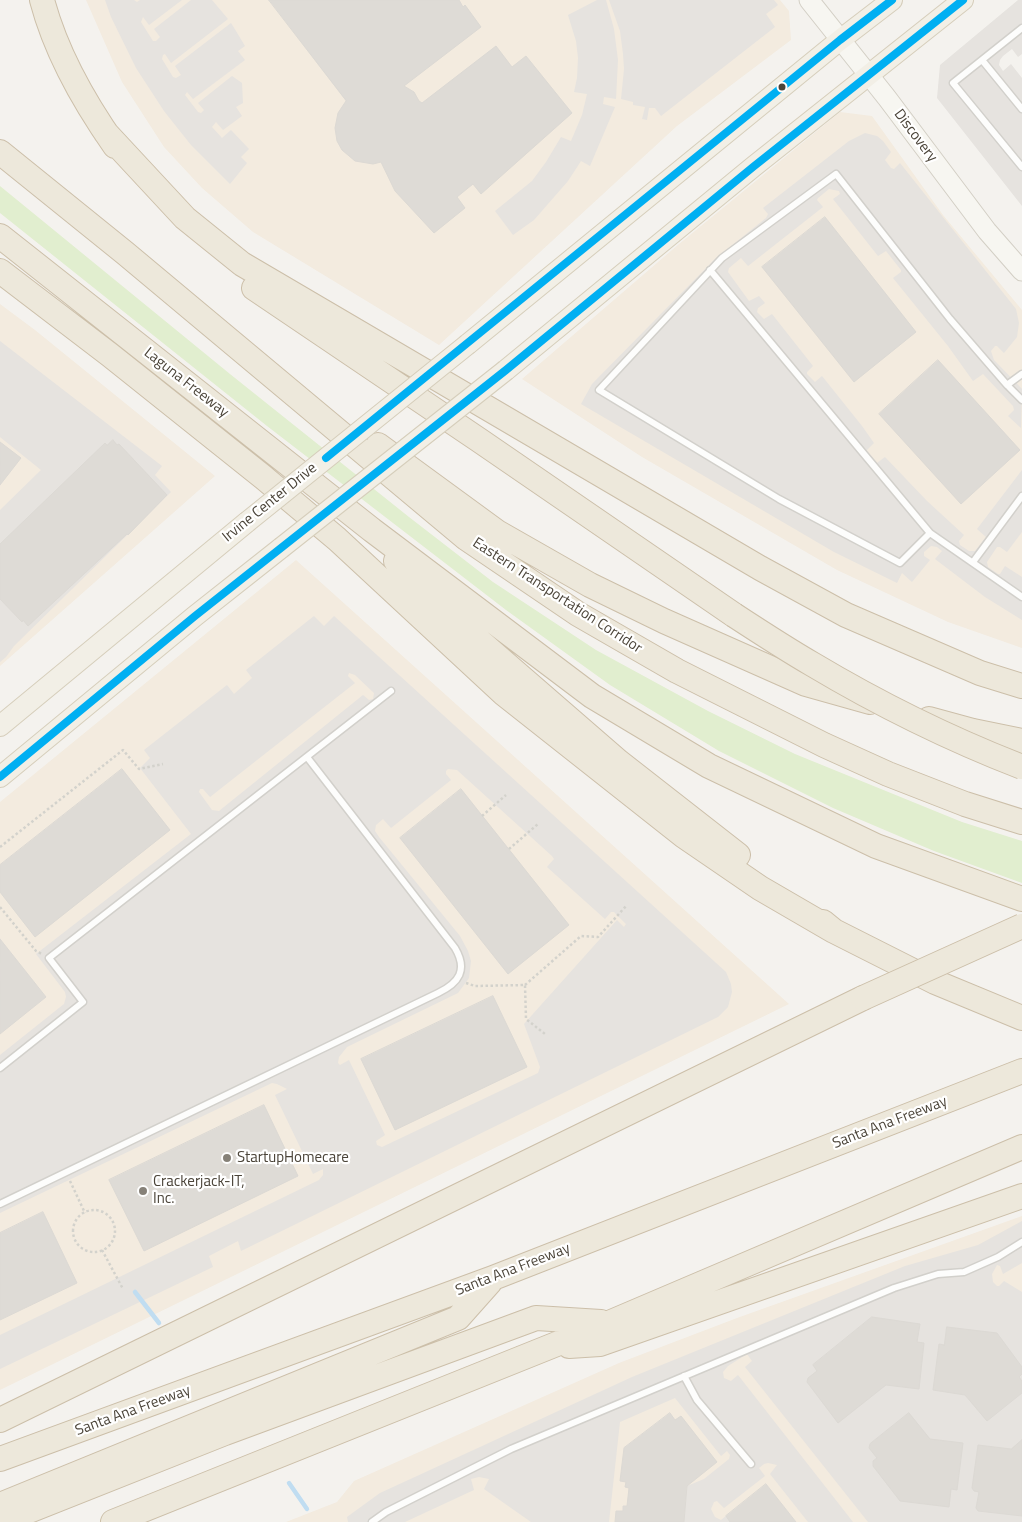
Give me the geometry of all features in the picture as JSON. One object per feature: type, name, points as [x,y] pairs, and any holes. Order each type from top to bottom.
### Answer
[{"type":"highway","points":[[42,0],[72,76],[106,133],[162,212],[176,227],[225,268],[734,615],[812,665],[941,732],[1022,767]]},
{"type":"highway","points":[[106,133],[185,218],[242,264],[760,568],[846,615],[980,673],[1022,686]]},
{"type":"highway","points":[[0,152],[196,313],[497,532],[590,585],[664,621],[806,684],[973,732],[1022,741]]},
{"type":"highway","name":"Laguna Freeway","points":[[0,236],[372,530]]},
{"type":"highway","points":[[0,271],[263,476],[337,539],[503,693],[684,836],[760,888],[834,931],[935,982],[1017,1016]]},
{"type":"highway","name":"Eastern Transportation Corridor","points":[[196,313],[466,538],[578,614],[677,671],[824,746],[888,774],[965,804],[1022,822]]},
{"type":"highway","points":[[372,530],[592,696],[709,766],[876,846],[1022,899]]},
{"type":"highway","points":[[372,530],[407,577],[461,625],[619,762],[834,931]]},
{"type":"highway","points":[[0,1420],[844,1006],[1022,926]]},
{"type":"highway","name":"Santa Ana Freeway","points":[[0,1459],[493,1278],[1022,1071]]},
{"type":"highway","points":[[113,1522],[608,1323],[1022,1147]]},
{"type":"highway","points":[[545,1348],[600,1344],[1022,1196]]},
{"type":"highway","points":[[0,1505],[458,1318],[493,1278]]},
{"type":"highway","points":[[1,1522],[225,1433],[536,1318],[608,1323]]},
{"type":"main road","name":"Irvine Center Drive","points":[[0,726],[247,522],[840,40],[892,0]]},
{"type":"main road","points":[[0,777],[194,616],[506,370],[868,74],[963,0]]},
{"type":"street","name":"Discovery","points":[[809,0],[868,74],[987,231],[1022,271]]},
{"type":"lane","points":[[1022,28],[953,83],[1022,167]]},
{"type":"lane","points":[[982,60],[1022,109]]},
{"type":"lane","points":[[930,533],[900,563],[778,499],[599,390],[722,258],[836,174],[950,319],[1022,400]]},
{"type":"lane","points":[[710,270],[930,533],[1022,597]]},
{"type":"lane","points":[[1007,385],[1022,374]]},
{"type":"lane","points":[[973,562],[1022,496]]},
{"type":"lane","points":[[0,1068],[84,1002],[49,958],[391,691]]},
{"type":"lane","points":[[0,1204],[438,993],[450,987],[457,980],[461,969],[460,957],[455,948],[307,757]]},
{"type":"lane","points":[[372,1522],[386,1512],[512,1449],[894,1288],[938,1274],[964,1272],[979,1266],[1022,1242]]},
{"type":"lane","points":[[684,1376],[697,1400],[751,1464]]},
{"type":"path","points":[[0,847],[123,750],[139,769],[163,764]]},
{"type":"path","points":[[482,816],[506,795]]},
{"type":"path","points":[[509,849],[538,824]]},
{"type":"path","points":[[457,980],[475,986],[525,985],[581,936],[598,937],[627,905]]},
{"type":"path","points":[[0,907],[36,952],[49,958]]},
{"type":"path","points":[[525,985],[526,1020],[545,1034]]},
{"type":"path","points":[[66,1173],[85,1213]]},
{"type":"path","points":[[99,1211],[106,1214],[114,1225],[114,1238],[111,1244],[102,1250],[87,1251],[77,1243],[74,1237],[75,1223],[85,1213],[99,1211]]},
{"type":"path","points":[[102,1250],[122,1289]]},
{"type":"shaded area","points":[[86,0],[780,0],[789,11],[791,40],[677,126],[439,345],[253,232],[202,188],[164,147],[122,82]]},
{"type":"shaded area","points":[[105,0],[134,0],[137,2],[140,0],[182,0],[149,25],[143,17],[141,22],[153,41],[156,41],[160,37],[154,29],[191,0],[212,0],[228,19],[171,63],[165,54],[163,55],[162,59],[173,77],[176,78],[181,75],[175,66],[231,23],[245,46],[238,51],[245,60],[193,99],[187,92],[185,95],[198,112],[201,113],[204,110],[198,103],[232,76],[242,83],[243,103],[236,107],[242,116],[223,130],[216,122],[212,127],[222,138],[231,130],[249,149],[241,157],[247,163],[230,184],[191,145],[164,111],[136,68],[111,17]]},
{"type":"shaded area","points":[[597,0],[606,0],[614,29],[618,60],[616,99],[604,97],[603,104],[615,107],[590,166],[581,161],[568,181],[534,220],[513,235],[495,211],[532,181],[561,137],[571,141],[582,115],[587,94],[574,92],[578,58],[576,41],[568,15]]},
{"type":"shaded area","points":[[609,0],[774,0],[778,5],[766,14],[775,27],[661,116],[655,108],[649,108],[647,120],[642,119],[645,107],[633,105],[633,102],[621,99],[624,69],[623,54],[620,31]]},
{"type":"shaded area","points":[[1018,0],[1022,0],[1022,54],[1018,57],[1012,49],[1003,56],[999,65],[1003,71],[1011,64],[1022,78],[1022,206],[937,98],[940,65]]},
{"type":"shaded area","points":[[840,112],[872,116],[943,215],[1022,310],[1022,648],[948,622],[837,570],[642,457],[522,379],[679,244]]},
{"type":"shaded area","points":[[865,133],[877,136],[883,141],[891,152],[885,160],[891,168],[894,169],[900,163],[1016,309],[1019,323],[1017,337],[1004,353],[997,346],[991,351],[994,360],[1022,389],[1021,428],[1008,416],[1014,410],[1013,406],[983,374],[973,381],[948,346],[893,278],[901,270],[886,251],[878,256],[833,199],[840,194],[839,191],[829,189],[817,200],[823,207],[748,266],[741,258],[729,268],[728,272],[749,301],[759,296],[765,303],[758,308],[757,312],[764,319],[772,314],[813,366],[807,374],[815,382],[822,376],[862,426],[874,443],[866,451],[877,463],[885,457],[927,501],[964,535],[959,541],[960,545],[969,551],[975,551],[986,537],[977,529],[1022,470],[1022,532],[1007,552],[997,547],[987,562],[988,567],[998,574],[1000,574],[1005,566],[1022,577],[1022,620],[985,597],[935,559],[942,551],[937,547],[931,546],[924,552],[924,556],[930,560],[912,582],[902,573],[897,583],[834,552],[581,404],[592,384],[715,259],[766,218],[768,214],[763,208],[849,141]]},
{"type":"shaded area","points":[[0,304],[35,330],[215,476],[0,666]]},
{"type":"shaded area","points":[[0,341],[162,466],[155,475],[171,492],[0,662],[0,510],[41,470],[0,437]]},
{"type":"shaded area","points":[[296,560],[789,1004],[0,1390],[0,802]]},
{"type":"shaded area","points":[[314,616],[324,626],[334,616],[726,972],[732,992],[728,1007],[718,1017],[241,1251],[238,1241],[209,1256],[213,1267],[0,1369],[0,1335],[319,1180],[323,1175],[323,1169],[313,1174],[275,1095],[287,1089],[272,1083],[0,1213],[0,1055],[64,1004],[66,997],[65,992],[36,954],[191,834],[140,768],[150,758],[144,750],[227,685],[234,694],[252,678],[246,670]],"holes":[[[349,673],[355,675],[374,693],[373,699],[369,700],[363,695],[219,811],[212,810],[199,792],[200,789],[203,789],[210,797],[355,683],[348,676]],[[448,769],[457,770],[552,856],[554,859],[547,867],[605,919],[611,912],[614,912],[626,924],[624,927],[617,920],[524,1024],[540,1067],[538,1073],[382,1147],[377,1145],[376,1141],[385,1135],[349,1060],[340,1065],[338,1063],[339,1057],[347,1047],[458,993],[469,978],[471,961],[460,936],[379,837],[375,831],[376,825],[383,819],[391,828],[451,780],[446,774]]]},
{"type":"shaded area","points":[[1022,1216],[1022,1522],[286,1522],[337,1502],[354,1481],[619,1363],[737,1318]]},
{"type":"shaded area","points":[[1022,1221],[1022,1263],[1003,1274],[1000,1266],[997,1265],[992,1274],[993,1282],[997,1286],[1004,1281],[1022,1292],[1022,1522],[868,1522],[745,1367],[752,1361],[747,1354],[728,1366],[723,1372],[724,1378],[731,1381],[738,1375],[853,1522],[808,1522],[770,1474],[777,1465],[768,1463],[759,1468],[765,1476],[724,1508],[717,1501],[714,1502],[711,1509],[715,1517],[721,1520],[726,1516],[731,1522],[684,1522],[687,1486],[704,1479],[729,1459],[730,1455],[727,1451],[721,1456],[675,1398],[620,1422],[609,1522],[531,1522],[484,1489],[489,1479],[479,1477],[471,1479],[474,1490],[405,1522],[348,1522],[347,1517],[380,1493],[632,1377],[905,1266],[978,1245]]},
{"type":"green space","points":[[0,186],[230,374],[493,582],[596,650],[708,711],[795,754],[962,822],[1022,841],[1022,883],[934,851],[833,808],[719,751],[610,685],[506,610],[267,426],[0,213]]},
{"type":"building","points":[[269,0],[459,0],[481,27],[404,86],[414,92],[419,101],[422,103],[496,46],[512,67],[526,56],[572,113],[481,194],[473,184],[457,197],[465,208],[434,233],[395,191],[381,162],[373,164],[355,161],[342,150],[337,141],[335,128],[338,113],[346,101]]},
{"type":"building","points":[[825,217],[916,332],[854,382],[762,267]]},
{"type":"building","points":[[938,360],[1020,450],[961,504],[879,414]]},
{"type":"building","points":[[113,440],[167,495],[128,535],[28,626],[0,599],[0,544],[105,443],[107,445]]},
{"type":"building","points":[[0,442],[21,458],[0,485]]},
{"type":"building","points":[[122,769],[170,830],[35,937],[0,892],[0,865]]},
{"type":"building","points":[[461,789],[569,925],[508,974],[400,838]]},
{"type":"building","points":[[0,939],[46,997],[0,1034]]},
{"type":"building","points":[[493,996],[527,1067],[395,1130],[361,1059]]},
{"type":"building","points":[[264,1105],[298,1176],[144,1251],[109,1180]]},
{"type":"building","points":[[43,1212],[77,1283],[0,1320],[0,1233]]},
{"type":"building","points":[[872,1317],[920,1324],[917,1342],[924,1343],[919,1389],[886,1385],[838,1423],[807,1382],[808,1378],[817,1371],[813,1365]]},
{"type":"building","points":[[947,1327],[997,1333],[1022,1367],[1022,1374],[1019,1377],[1022,1381],[1022,1393],[987,1421],[965,1395],[933,1390],[939,1344],[944,1345]]},
{"type":"building","points":[[670,1413],[675,1420],[681,1416],[717,1462],[687,1486],[684,1522],[615,1522],[616,1511],[623,1511],[623,1506],[627,1506],[629,1488],[625,1487],[626,1482],[620,1481],[624,1448]]},
{"type":"building","points":[[909,1413],[930,1439],[963,1443],[957,1490],[951,1489],[949,1507],[900,1501],[873,1466],[873,1461],[877,1458],[869,1448],[870,1444]]},
{"type":"building","points":[[1022,1440],[1022,1516],[978,1511],[976,1508],[979,1492],[974,1491],[972,1488],[978,1445],[1011,1449]]},
{"type":"building","points":[[766,1484],[796,1522],[730,1522],[726,1516]]},
{"type":"waterway","points":[[135,1292],[159,1323]]},
{"type":"waterway","points":[[289,1483],[307,1509]]},
{"type":"transit line","points":[[326,458],[840,40],[892,0]]},
{"type":"transit line","points":[[0,777],[195,616],[506,370],[753,167],[963,0]]},
{"type":"place","name":"StartupHomecare","points":[[227,1158]]},
{"type":"place","name":"Crackerjack-IT, Inc.","points":[[143,1191]]}]
